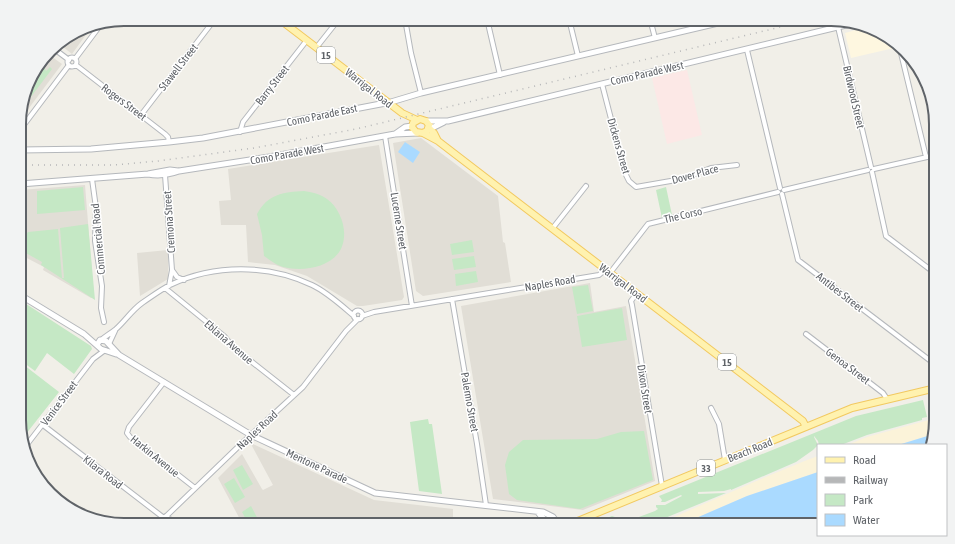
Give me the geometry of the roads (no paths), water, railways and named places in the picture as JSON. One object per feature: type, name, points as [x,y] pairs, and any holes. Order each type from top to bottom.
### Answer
[{"type":"main road","name":"Warrigal Road","points":[[288,26],[387,102],[402,114],[406,120],[414,124]]},
{"type":"main road","points":[[414,124],[420,119],[428,125],[420,133]]},
{"type":"main road","name":"15","points":[[414,124],[414,130],[420,133]]},
{"type":"main road","name":"Warrigal Road","points":[[428,125],[434,132],[438,141]]},
{"type":"main road","name":"Warrigal Road","points":[[420,133],[438,141],[803,421],[806,427]]},
{"type":"main road","name":"Beach Road","points":[[585,518],[852,408],[929,390]]},
{"type":"street","name":"Stawell Street","points":[[141,115],[210,26]]},
{"type":"street","points":[[316,48],[333,26]]},
{"type":"street","points":[[406,26],[421,93]]},
{"type":"street","points":[[488,26],[500,75]]},
{"type":"street","points":[[570,26],[578,56]]},
{"type":"street","points":[[652,26],[655,38]]},
{"type":"street","name":"Como Parade East","points":[[26,150],[91,149],[169,142],[240,132],[387,102],[704,26]]},
{"type":"street","name":"Como Parade West","points":[[428,125],[747,50],[838,27]]},
{"type":"street","name":"Birdwood Street","points":[[838,27],[886,236],[929,269]]},
{"type":"street","points":[[69,60],[71,58],[75,59],[97,30]]},
{"type":"street","name":"Barry Street","points":[[240,132],[243,122],[307,40]]},
{"type":"street","name":"Antibes Street","points":[[747,50],[798,260],[929,360]]},
{"type":"street","points":[[58,52],[69,60]]},
{"type":"street","points":[[902,57],[926,157]]},
{"type":"street","points":[[69,66],[72,67],[76,65],[77,62],[75,59]]},
{"type":"street","points":[[26,122],[69,66],[69,60]]},
{"type":"street","name":"Rogers Street","points":[[76,65],[165,134],[168,137],[169,142]]},
{"type":"street","name":"Dickens Street","points":[[602,84],[625,173],[629,181],[636,187],[654,184]]},
{"type":"street","name":"Como Parade West","points":[[395,134],[414,124]]},
{"type":"street","name":"Como Parade West","points":[[148,174],[156,176],[165,175],[179,171],[269,157],[395,134],[420,133]]},
{"type":"street","name":"Lucerne Street","points":[[385,136],[412,306]]},
{"type":"street","name":"The Corso","points":[[608,271],[648,224],[871,169],[929,156]]},
{"type":"street","name":"Dover Place","points":[[654,184],[682,179],[711,168],[737,165]]},
{"type":"street","name":"Como Parade West","points":[[26,184],[148,174],[170,170],[179,171]]},
{"type":"street","name":"Cremona Street","points":[[165,175],[172,270],[167,287]]},
{"type":"street","name":"Commercial Road","points":[[92,179],[96,208],[95,242],[102,286],[101,308],[104,322]]},
{"type":"street","points":[[552,228],[586,186]]},
{"type":"street","points":[[99,342],[116,329],[140,304],[167,287],[209,272],[241,269],[273,272],[292,277],[313,286],[357,316]]},
{"type":"street","points":[[172,270],[177,277],[184,280]]},
{"type":"street","name":"Naples Road","points":[[357,316],[599,275],[608,271]]},
{"type":"street","name":"Eblana Avenue","points":[[167,287],[224,336],[233,347],[294,395]]},
{"type":"street","name":"Dixon Street","points":[[637,293],[631,302],[662,486]]},
{"type":"street","points":[[26,299],[87,336],[99,342],[105,340],[109,345]]},
{"type":"street","name":"Palermo Street","points":[[452,299],[486,505]]},
{"type":"street","name":"Naples Road","points":[[165,517],[303,387],[361,311],[374,312]]},
{"type":"street","points":[[99,342],[100,349],[105,350],[108,348],[116,329]]},
{"type":"street","name":"Genoa Street","points":[[806,334],[883,393],[887,400]]},
{"type":"street","name":"Venice Street","points":[[93,359],[99,342]]},
{"type":"street","name":"Mentone Parade","points":[[109,345],[119,354],[251,435],[375,493],[543,512],[554,518]]},
{"type":"street","name":"Mentone Parade","points":[[105,350],[119,354]]},
{"type":"street","name":"Venice Street","points":[[29,442],[93,359],[105,350]]},
{"type":"street","name":"Harkin Avenue","points":[[164,382],[129,426],[127,432],[130,437],[196,488]]},
{"type":"street","points":[[711,408],[719,424],[725,460]]},
{"type":"street","name":"Kilara Road","points":[[42,425],[165,517]]},
{"type":"street","points":[[538,512],[542,517]]},
{"type":"water","points":[[405,142],[420,152],[413,163],[398,152]]},
{"type":"water","points":[[927,436],[926,444],[901,444]]},
{"type":"water","points":[[817,472],[817,518],[696,518],[747,496]]},
{"type":"railway","points":[[26,165],[114,165],[158,161],[254,148],[356,129],[785,26]]}]
